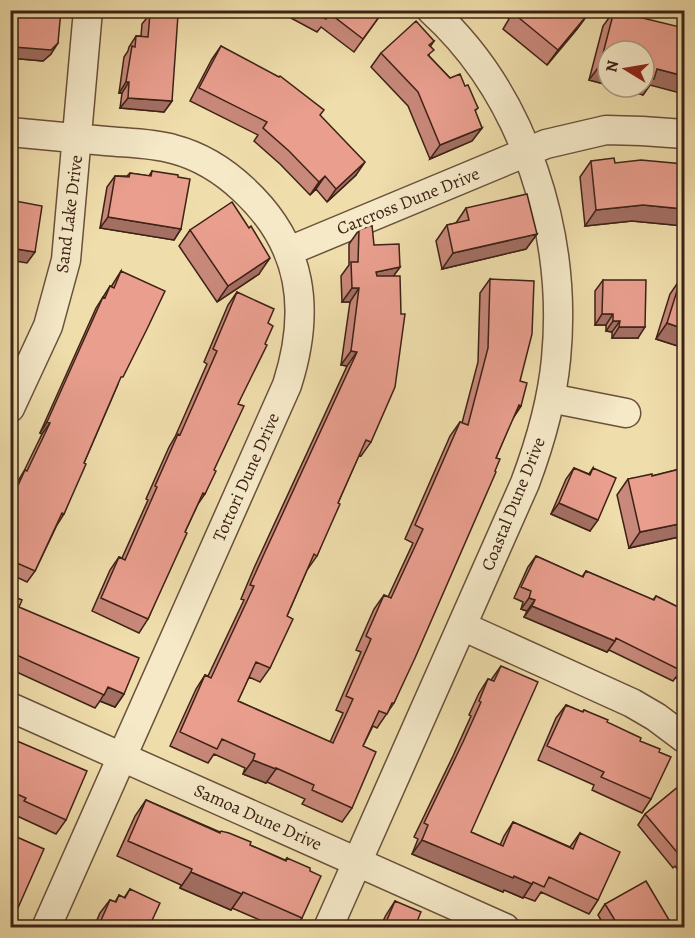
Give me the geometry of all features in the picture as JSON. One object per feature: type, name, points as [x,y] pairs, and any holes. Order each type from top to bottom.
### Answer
[{"type":"street","name":"Sand Lake Drive","points":[[10,408],[48,326],[61,282],[70,237],[88,10]]},
{"type":"street","name":"Coastal Dune Drive","points":[[328,927],[525,483],[536,455],[550,398],[556,360],[557,283],[552,244],[544,207],[527,152],[478,62],[431,10]]},
{"type":"street","name":"Carcross Dune Drive","points":[[289,251],[527,152],[568,138],[606,130],[684,134]]},
{"type":"street","name":"Tottori Dune Drive","points":[[10,132],[158,146],[190,155],[215,167],[254,199],[276,226],[289,251],[295,273],[300,318],[299,341],[287,385],[46,927]]},
{"type":"street","points":[[550,398],[626,413]]},
{"type":"street","points":[[462,626],[632,703],[684,738]]},
{"type":"street","name":"Samoa Dune Drive","points":[[10,707],[505,927]]},
{"type":"building","points":[[16,10],[61,10],[58,43],[51,50],[14,47]]},
{"type":"building","points":[[309,10],[384,10],[363,39],[329,13],[326,19]]},
{"type":"building","points":[[516,10],[584,10],[588,14],[558,50],[513,13]]},
{"type":"building","points":[[614,11],[684,28],[684,76],[657,69],[656,72],[656,39],[607,39]]},
{"type":"building","points":[[150,14],[178,15],[172,101],[128,98],[129,82],[126,82],[132,46],[135,47],[136,36],[148,37]]},
{"type":"building","points":[[416,21],[434,41],[429,45],[434,50],[428,55],[450,78],[460,74],[465,86],[468,85],[478,108],[475,110],[482,128],[440,145],[418,92],[381,53]]},
{"type":"building","points":[[221,46],[280,76],[324,110],[320,115],[365,162],[336,189],[325,176],[319,182],[263,128],[267,122],[199,88]]},
{"type":"building","points":[[614,158],[615,163],[641,160],[684,164],[684,209],[643,205],[596,210],[591,161]]},
{"type":"building","points":[[152,171],[190,179],[181,229],[108,217],[115,176],[129,177],[130,173],[151,176]]},
{"type":"building","points":[[527,194],[537,234],[453,253],[447,225],[469,220],[466,208]]},
{"type":"building","points":[[10,200],[42,206],[35,252],[10,248]]},
{"type":"building","points":[[232,202],[249,228],[251,226],[270,258],[228,286],[190,230]]},
{"type":"building","points":[[372,225],[374,245],[399,244],[400,267],[376,272],[377,276],[400,276],[401,314],[405,314],[395,387],[371,442],[366,440],[317,556],[314,554],[287,616],[293,619],[270,668],[256,662],[238,701],[333,743],[353,699],[346,696],[371,639],[366,636],[384,595],[391,598],[423,529],[415,525],[460,422],[468,425],[488,348],[490,279],[534,281],[532,334],[520,381],[527,383],[521,406],[519,405],[496,458],[500,459],[496,472],[415,658],[394,703],[387,714],[379,711],[363,746],[376,752],[352,808],[312,790],[314,785],[253,760],[255,754],[222,739],[217,749],[180,732],[205,675],[211,678],[254,586],[250,585],[357,352],[351,351],[359,288],[352,288],[351,262],[358,262],[359,230]]},
{"type":"building","points":[[121,271],[165,291],[121,377],[64,514],[62,513],[35,571],[10,560],[10,503],[50,423],[47,422],[103,297],[105,298],[110,286],[114,288]]},
{"type":"building","points":[[681,278],[684,279],[684,329],[667,323]]},
{"type":"building","points":[[603,280],[646,280],[645,327],[619,327],[620,321],[613,321],[613,314],[602,314]]},
{"type":"building","points":[[237,292],[274,309],[268,323],[273,326],[265,344],[267,345],[238,404],[244,406],[214,470],[216,471],[185,532],[187,533],[148,619],[101,598],[119,557],[125,560],[157,487],[155,486],[217,351],[213,349]]},
{"type":"building","points":[[574,468],[590,475],[593,468],[616,478],[598,520],[559,503]]},
{"type":"building","points":[[684,468],[684,523],[640,532],[628,479]]},
{"type":"building","points":[[536,556],[583,577],[586,571],[654,600],[656,596],[684,610],[684,667],[683,665],[680,670],[616,638],[615,641],[532,606],[535,600],[529,598],[531,591],[521,587]]},
{"type":"building","points":[[10,595],[22,600],[19,607],[139,658],[124,694],[108,687],[104,695],[10,652]]},
{"type":"building","points":[[501,666],[538,682],[471,832],[503,846],[513,822],[573,849],[580,833],[620,852],[598,900],[549,877],[544,887],[514,876],[513,878],[422,840],[428,825],[424,823],[481,702],[479,701],[488,679],[494,681]]},
{"type":"building","points":[[566,705],[608,720],[607,722],[641,738],[640,741],[660,749],[659,752],[671,757],[651,799],[601,777],[604,772],[547,746]]},
{"type":"building","points":[[10,738],[87,771],[66,820],[24,801],[26,798],[10,791]]},
{"type":"building","points":[[684,782],[684,857],[683,855],[681,857],[645,814]]},
{"type":"building","points":[[146,800],[220,833],[221,831],[229,833],[251,842],[250,845],[286,861],[287,858],[310,868],[310,871],[321,876],[302,918],[191,872],[192,869],[128,841]]},
{"type":"building","points":[[10,834],[44,849],[10,926]]},
{"type":"building","points":[[646,881],[672,925],[668,927],[619,927],[605,904]]},
{"type":"building","points":[[130,889],[160,903],[149,927],[98,927],[110,900],[116,902],[119,895],[125,898]]},
{"type":"building","points":[[395,901],[421,912],[416,924],[424,927],[384,927]]}]
